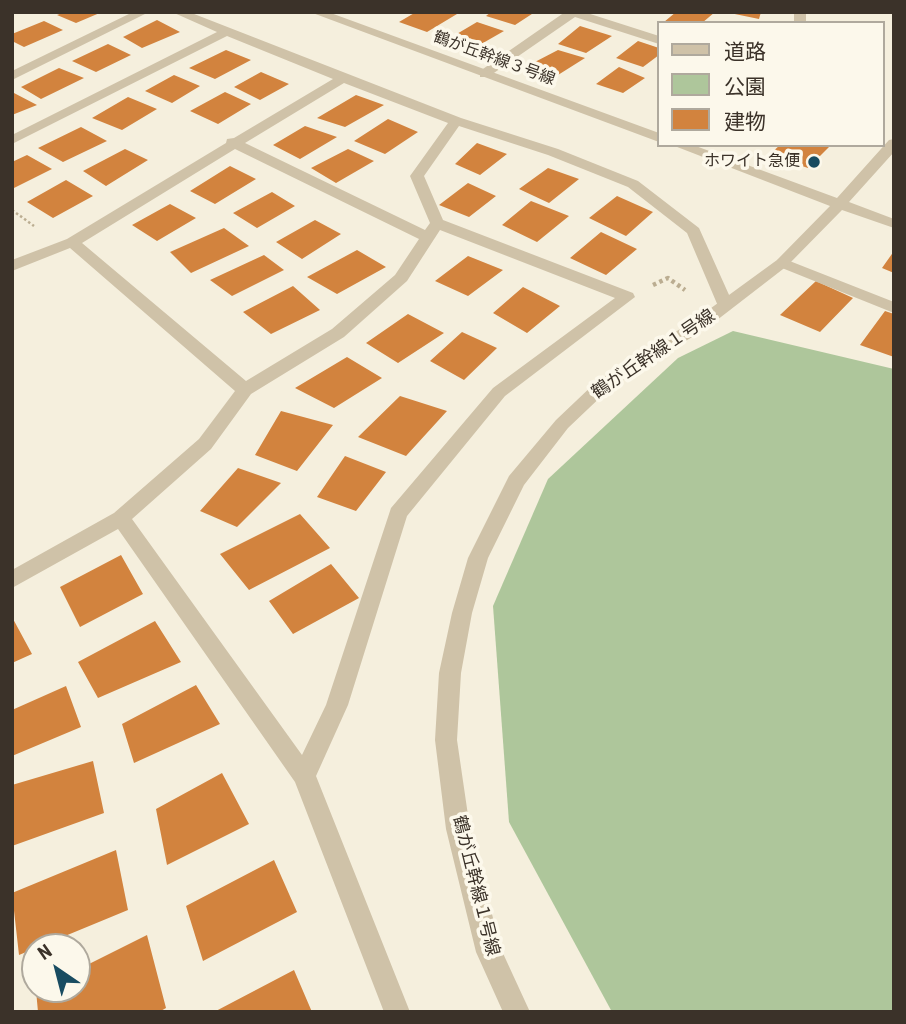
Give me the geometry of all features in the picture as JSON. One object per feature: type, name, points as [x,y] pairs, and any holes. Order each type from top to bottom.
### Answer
[{"type":"street","points":[[12,76],[143,12]]},
{"type":"street","points":[[178,12],[456,121],[553,152],[633,184],[694,232],[722,309]]},
{"type":"street","name":"鶴が丘幹線３号線","points":[[316,12],[657,137]]},
{"type":"street","points":[[484,74],[574,13],[657,39]]},
{"type":"street","points":[[12,139],[226,32]]},
{"type":"street","points":[[12,266],[72,242],[233,142],[343,78]]},
{"type":"street","points":[[12,580],[121,518],[205,444],[245,390],[338,334],[401,278],[432,230],[417,176],[456,121]]},
{"type":"street","points":[[233,142],[432,230],[626,297]]},
{"type":"street","name":"鶴が丘幹線１号線","points":[[517,1012],[489,952],[458,829],[446,740],[450,673],[462,613],[478,558],[516,481],[562,424],[602,386],[722,309],[782,263],[806,242],[894,143]]},
{"type":"street","points":[[684,147],[894,224]]},
{"type":"street","points":[[72,242],[245,390]]},
{"type":"street","points":[[782,263],[894,309]]},
{"type":"street","points":[[304,776],[337,705],[398,513],[499,392],[626,297]]},
{"type":"street","points":[[121,518],[304,776],[397,1012]]},
{"type":"path","points":[[626,297],[668,278],[722,309]]},
{"type":"green space","points":[[733,331],[894,369],[894,1012],[612,1012],[509,822],[493,606],[548,479],[678,358]]},
{"type":"building","points":[[65,12],[102,12],[76,23],[57,15]]},
{"type":"building","points":[[416,12],[457,14],[427,32],[399,22]]},
{"type":"building","points":[[491,12],[535,12],[515,25],[486,16]]},
{"type":"building","points":[[676,12],[715,12],[704,21],[665,21]]},
{"type":"building","points":[[725,12],[761,12],[759,19]]},
{"type":"building","points":[[157,20],[180,32],[142,48],[123,37]]},
{"type":"building","points":[[44,21],[63,30],[24,47],[12,41],[12,34]]},
{"type":"building","points":[[477,22],[504,31],[476,47],[450,38]]},
{"type":"building","points":[[580,26],[612,36],[586,53],[558,44]]},
{"type":"building","points":[[638,41],[657,47],[657,56],[643,67],[616,58]]},
{"type":"building","points":[[108,44],[131,55],[96,72],[72,61]]},
{"type":"building","points":[[226,50],[251,60],[215,79],[189,68]]},
{"type":"building","points":[[558,50],[585,58],[558,75],[531,64]]},
{"type":"building","points":[[619,67],[645,78],[623,93],[596,84]]},
{"type":"building","points":[[59,68],[84,78],[41,99],[21,87]]},
{"type":"building","points":[[261,72],[289,84],[260,100],[234,87]]},
{"type":"building","points":[[174,75],[200,86],[172,103],[145,91]]},
{"type":"building","points":[[225,92],[251,104],[218,124],[190,111]]},
{"type":"building","points":[[14,93],[37,105],[12,115]]},
{"type":"building","points":[[356,95],[384,105],[345,127],[317,118]]},
{"type":"building","points":[[128,97],[157,109],[122,130],[92,118]]},
{"type":"building","points":[[388,119],[418,132],[385,154],[354,141]]},
{"type":"building","points":[[305,126],[337,137],[300,159],[273,145]]},
{"type":"building","points":[[81,127],[107,141],[63,162],[38,148]]},
{"type":"building","points":[[477,143],[507,154],[480,175],[455,164]]},
{"type":"building","points":[[778,147],[829,147],[808,168],[769,155]]},
{"type":"building","points":[[125,149],[148,160],[106,186],[83,171]]},
{"type":"building","points":[[348,149],[374,161],[336,183],[311,168]]},
{"type":"building","points":[[27,155],[52,169],[12,189],[12,162]]},
{"type":"building","points":[[230,166],[256,179],[215,204],[190,191]]},
{"type":"building","points":[[548,168],[579,179],[549,203],[519,189]]},
{"type":"building","points":[[66,180],[93,196],[53,218],[27,202]]},
{"type":"building","points":[[468,183],[496,196],[469,217],[439,205]]},
{"type":"building","points":[[272,192],[295,206],[257,228],[233,213]]},
{"type":"building","points":[[617,196],[653,212],[626,236],[589,218]]},
{"type":"building","points":[[531,201],[569,216],[537,242],[502,225]]},
{"type":"building","points":[[170,204],[196,218],[157,241],[132,225]]},
{"type":"building","points":[[315,220],[341,234],[302,259],[276,242]]},
{"type":"building","points":[[224,228],[249,246],[191,273],[170,252]]},
{"type":"building","points":[[601,232],[637,249],[606,275],[570,258]]},
{"type":"building","points":[[357,250],[386,267],[337,294],[307,277]]},
{"type":"building","points":[[894,251],[894,273],[882,268]]},
{"type":"building","points":[[264,255],[284,270],[232,296],[210,280]]},
{"type":"building","points":[[468,256],[503,270],[468,296],[435,281]]},
{"type":"building","points":[[816,281],[853,298],[820,332],[780,315]]},
{"type":"building","points":[[293,286],[320,310],[271,334],[243,312]]},
{"type":"building","points":[[523,287],[560,306],[527,333],[493,313]]},
{"type":"building","points":[[885,311],[894,314],[894,357],[860,345]]},
{"type":"building","points":[[408,314],[444,333],[398,363],[366,343]]},
{"type":"building","points":[[462,332],[497,348],[464,380],[430,361]]},
{"type":"building","points":[[347,357],[382,378],[334,408],[295,388]]},
{"type":"building","points":[[400,396],[447,411],[406,456],[358,437]]},
{"type":"building","points":[[281,411],[333,425],[297,471],[255,455]]},
{"type":"building","points":[[345,456],[386,472],[356,511],[317,497]]},
{"type":"building","points":[[238,468],[281,483],[237,527],[200,511]]},
{"type":"building","points":[[300,514],[330,548],[249,590],[220,554]]},
{"type":"building","points":[[121,555],[143,594],[80,627],[60,587]]},
{"type":"building","points":[[331,564],[359,598],[293,634],[269,601]]},
{"type":"building","points":[[12,617],[32,654],[12,663]]},
{"type":"building","points":[[155,621],[181,662],[98,698],[78,662]]},
{"type":"building","points":[[196,685],[220,724],[134,763],[122,724]]},
{"type":"building","points":[[66,686],[81,727],[12,756],[12,710]]},
{"type":"building","points":[[93,761],[104,813],[12,846],[12,785]]},
{"type":"building","points":[[222,773],[249,824],[167,865],[156,809]]},
{"type":"building","points":[[116,850],[128,910],[72,933],[21,933],[19,955],[12,893]]},
{"type":"building","points":[[274,860],[297,912],[203,961],[186,906]]},
{"type":"building","points":[[147,935],[166,1008],[159,1012],[38,1012],[37,1003],[91,1003],[91,963]]},
{"type":"building","points":[[294,970],[312,1012],[214,1012]]},
{"type":"place","name":"ホワイト急便","points":[[814,162]]}]
